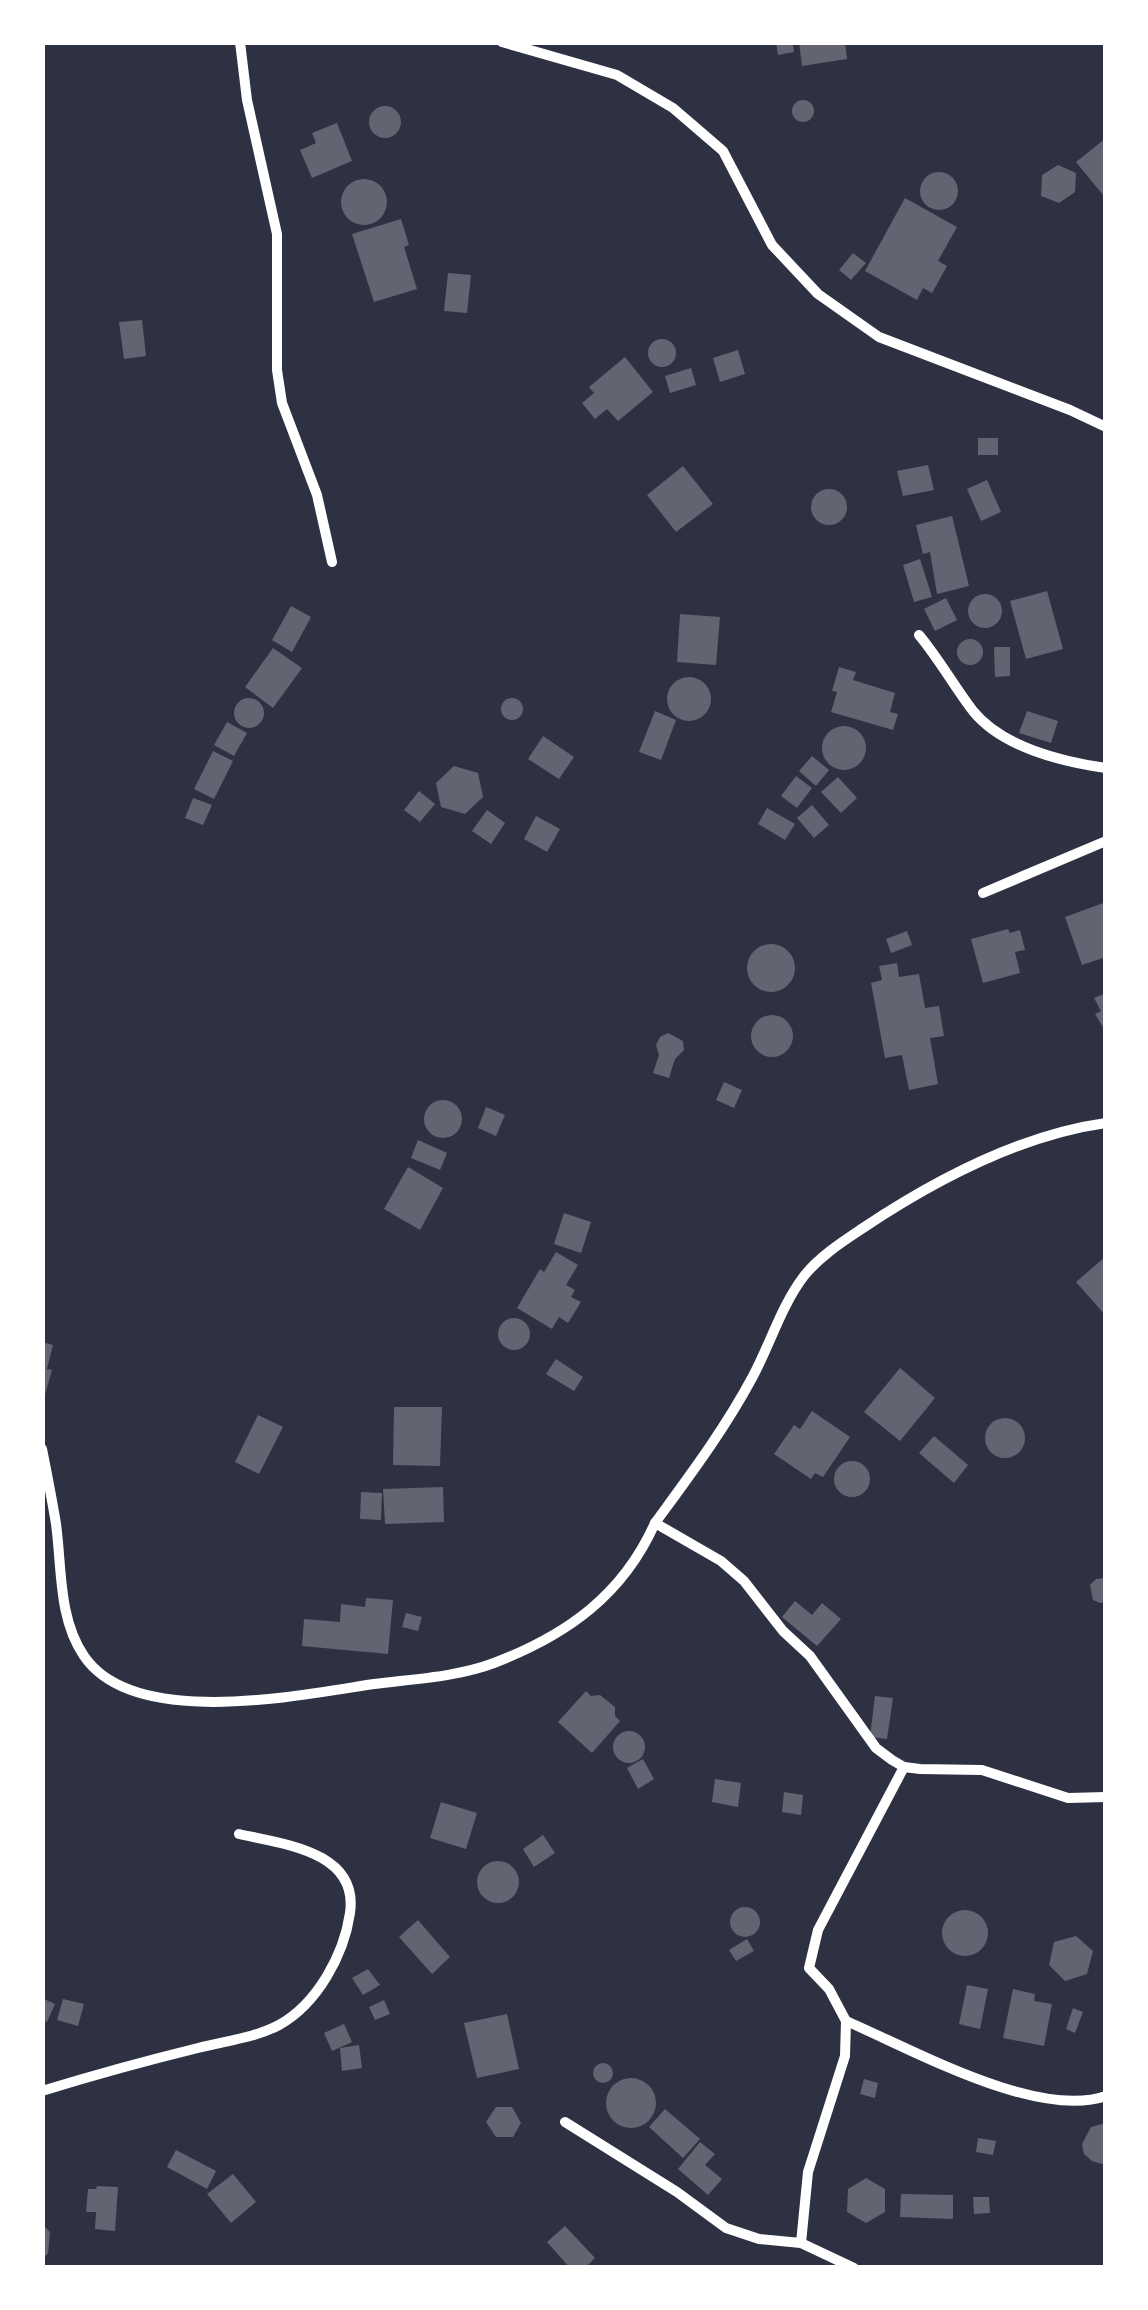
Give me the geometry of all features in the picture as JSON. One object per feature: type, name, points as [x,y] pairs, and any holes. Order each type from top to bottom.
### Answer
[{"type":"street","points":[[240,42],[247,100],[277,234],[277,370],[282,402],[317,495],[332,562]]},
{"type":"street","points":[[502,42],[617,76],[673,108],[724,151],[772,245],[818,294],[879,337],[1070,410],[1106,428]]},
{"type":"street","points":[[919,635],[944,664],[976,715],[1032,751],[1106,768]]},
{"type":"street","points":[[982,894],[1106,841]]},
{"type":"street","points":[[42,1449],[70,1626],[84,1656],[117,1684],[142,1694],[219,1703],[262,1700],[490,1665],[566,1626],[603,1601],[640,1556],[655,1523],[724,1429],[790,1297],[830,1250],[925,1188],[1040,1138],[1106,1123]]},
{"type":"street","points":[[655,1523],[720,1561],[744,1580],[783,1631],[810,1656],[876,1748],[904,1767],[982,1770],[1068,1798],[1106,1796]]},
{"type":"street","points":[[801,2243],[808,2172],[845,2056],[846,2021],[829,1989],[809,1968],[818,1930],[904,1767]]},
{"type":"street","points":[[42,2092],[278,2026],[304,2006],[337,1959],[348,1929],[352,1900],[341,1874],[326,1858],[312,1851],[239,1834]]},
{"type":"street","points":[[846,2021],[972,2078],[1031,2095],[1086,2102],[1106,2096]]},
{"type":"street","points":[[565,2122],[677,2192],[726,2228],[760,2238],[801,2243],[854,2268]]},
{"type":"building","points":[[776,42],[793,42],[794,52],[778,55]]},
{"type":"building","points":[[799,42],[845,42],[847,59],[802,66]]},
{"type":"building","points":[[803,100],[811,103],[811,119],[803,122],[795,119],[792,111],[795,103]]},
{"type":"building","points":[[385,106],[396,111],[401,122],[396,133],[385,138],[374,133],[369,122],[374,111]]},
{"type":"building","points":[[337,123],[352,161],[312,178],[300,150],[316,143],[312,133]]},
{"type":"building","points":[[1106,138],[1106,193],[1103,195],[1076,162]]},
{"type":"building","points":[[1058,165],[1076,173],[1075,192],[1059,203],[1041,196],[1042,175]]},
{"type":"building","points":[[939,172],[952,178],[958,191],[952,204],[939,210],[926,204],[920,191],[926,178]]},
{"type":"building","points":[[364,179],[380,186],[387,202],[380,218],[364,225],[348,218],[341,202],[348,186]]},
{"type":"building","points":[[905,198],[957,227],[938,261],[947,266],[932,293],[923,288],[917,300],[865,271]]},
{"type":"building","points":[[401,219],[409,245],[404,247],[417,289],[374,302],[352,234]]},
{"type":"building","points":[[853,253],[866,263],[851,280],[839,270]]},
{"type":"building","points":[[448,273],[471,275],[467,313],[444,311]]},
{"type":"building","points":[[142,320],[146,356],[124,359],[119,322]]},
{"type":"building","points":[[662,339],[672,343],[676,353],[672,363],[662,367],[652,363],[648,353],[652,343]]},
{"type":"building","points":[[738,350],[745,374],[720,382],[713,358]]},
{"type":"building","points":[[625,357],[653,392],[618,421],[607,409],[595,419],[582,403],[594,393],[589,387]]},
{"type":"building","points":[[691,368],[696,385],[670,393],[665,376]]},
{"type":"building","points":[[978,438],[998,438],[998,455],[978,455]]},
{"type":"building","points":[[928,465],[934,490],[903,496],[897,471]]},
{"type":"building","points":[[683,466],[713,504],[676,532],[647,495]]},
{"type":"building","points":[[987,480],[1001,512],[981,521],[967,489]]},
{"type":"building","points":[[829,489],[842,494],[847,507],[842,520],[829,525],[816,520],[811,507],[816,494]]},
{"type":"building","points":[[952,516],[969,586],[937,594],[930,552],[923,554],[916,525]]},
{"type":"building","points":[[920,559],[932,597],[914,602],[903,565]]},
{"type":"building","points":[[1047,591],[1063,649],[1026,659],[1010,601]]},
{"type":"building","points":[[985,594],[997,599],[1002,611],[997,623],[985,628],[973,623],[968,611],[973,599]]},
{"type":"building","points":[[946,598],[957,620],[935,631],[924,609]]},
{"type":"building","points":[[291,606],[311,617],[292,652],[272,640]]},
{"type":"building","points":[[680,614],[720,617],[716,665],[677,662]]},
{"type":"building","points":[[970,639],[979,643],[983,652],[979,661],[970,665],[961,661],[957,652],[961,643]]},
{"type":"building","points":[[994,647],[1010,647],[1010,676],[995,677]]},
{"type":"building","points":[[273,648],[302,668],[273,708],[245,687]]},
{"type":"building","points":[[839,667],[856,672],[853,680],[895,693],[890,712],[898,714],[893,730],[831,712]]},
{"type":"building","points":[[689,677],[704,684],[711,699],[704,714],[689,721],[674,714],[667,699],[674,684]]},
{"type":"building","points":[[249,698],[260,702],[264,713],[260,724],[249,728],[238,724],[234,713],[238,702]]},
{"type":"building","points":[[508,698],[516,698],[523,709],[516,720],[508,720],[501,713],[501,705]]},
{"type":"building","points":[[655,711],[676,720],[661,760],[639,752]]},
{"type":"building","points":[[1027,711],[1058,721],[1051,743],[1019,733]]},
{"type":"building","points":[[227,722],[247,733],[234,756],[214,745]]},
{"type":"building","points":[[844,726],[860,732],[866,748],[860,764],[844,770],[828,764],[822,748],[828,732]]},
{"type":"building","points":[[543,736],[574,757],[559,779],[528,759]]},
{"type":"building","points":[[213,751],[233,761],[214,799],[194,789]]},
{"type":"building","points":[[812,756],[829,770],[816,786],[799,771]]},
{"type":"building","points":[[454,766],[478,773],[483,797],[465,814],[441,807],[436,783]]},
{"type":"building","points":[[796,776],[812,788],[797,808],[781,796]]},
{"type":"building","points":[[838,777],[857,798],[841,813],[821,792]]},
{"type":"building","points":[[419,791],[435,804],[420,822],[404,810]]},
{"type":"building","points":[[193,798],[212,805],[203,825],[185,818]]},
{"type":"building","points":[[812,805],[829,825],[814,838],[797,818]]},
{"type":"building","points":[[767,808],[795,824],[785,840],[758,824]]},
{"type":"building","points":[[487,810],[505,823],[491,844],[472,831]]},
{"type":"building","points":[[536,816],[560,829],[547,852],[524,839]]},
{"type":"building","points":[[1106,902],[1106,957],[1082,965],[1065,917]]},
{"type":"building","points":[[1008,929],[1010,933],[1020,930],[1025,950],[1015,952],[1020,973],[983,983],[971,939]]},
{"type":"building","points":[[907,931],[912,945],[891,953],[886,939]]},
{"type":"building","points":[[771,944],[788,951],[795,968],[788,985],[771,992],[754,985],[747,968],[754,951]]},
{"type":"building","points":[[897,963],[899,977],[919,974],[925,1008],[939,1006],[944,1036],[930,1038],[938,1084],[909,1090],[902,1055],[885,1058],[871,983],[882,980],[879,966]]},
{"type":"building","points":[[1106,993],[1106,1032],[1095,1014],[1101,1011],[1094,998]]},
{"type":"building","points":[[772,1015],[787,1021],[793,1036],[787,1051],[772,1057],[757,1051],[751,1036],[757,1021]]},
{"type":"building","points":[[668,1033],[683,1041],[684,1050],[675,1059],[669,1078],[653,1073],[659,1055],[656,1045]]},
{"type":"building","points":[[724,1082],[742,1090],[734,1108],[716,1100]]},
{"type":"building","points":[[443,1100],[457,1105],[462,1119],[457,1133],[443,1138],[429,1133],[424,1119],[429,1105]]},
{"type":"building","points":[[486,1107],[505,1115],[496,1136],[478,1128]]},
{"type":"building","points":[[418,1140],[447,1153],[440,1170],[411,1158]]},
{"type":"building","points":[[408,1167],[443,1188],[420,1230],[384,1209]]},
{"type":"building","points":[[564,1213],[591,1222],[581,1253],[554,1244]]},
{"type":"building","points":[[556,1252],[578,1265],[566,1285],[575,1290],[571,1297],[581,1302],[568,1323],[559,1317],[552,1329],[517,1308],[540,1269],[544,1272]]},
{"type":"building","points":[[1106,1256],[1106,1316],[1076,1282]]},
{"type":"building","points":[[514,1318],[525,1323],[530,1334],[525,1345],[514,1350],[503,1345],[498,1334],[503,1323]]},
{"type":"building","points":[[42,1342],[53,1345],[47,1369],[52,1370],[44,1398]]},
{"type":"building","points":[[556,1359],[583,1377],[574,1391],[546,1374]]},
{"type":"building","points":[[900,1368],[935,1398],[900,1441],[864,1412]]},
{"type":"building","points":[[394,1407],[442,1407],[440,1466],[393,1465]]},
{"type":"building","points":[[812,1411],[850,1437],[823,1477],[815,1473],[811,1479],[774,1454],[794,1425],[800,1429]]},
{"type":"building","points":[[258,1415],[283,1427],[259,1474],[235,1462]]},
{"type":"building","points":[[1005,1418],[1019,1424],[1025,1438],[1019,1452],[1005,1458],[991,1452],[985,1438],[991,1424]]},
{"type":"building","points":[[934,1436],[968,1465],[954,1483],[919,1453]]},
{"type":"building","points":[[852,1461],[864,1467],[870,1479],[864,1491],[852,1497],[840,1491],[834,1479],[840,1467]]},
{"type":"building","points":[[443,1487],[444,1522],[385,1524],[383,1489]]},
{"type":"building","points":[[361,1492],[382,1493],[381,1520],[360,1519]]},
{"type":"building","points":[[1106,1578],[1106,1602],[1100,1603],[1093,1600],[1090,1585],[1096,1579]]},
{"type":"building","points":[[366,1598],[393,1600],[388,1654],[302,1646],[304,1619],[340,1622],[341,1604],[365,1607]]},
{"type":"building","points":[[795,1601],[812,1615],[822,1603],[841,1619],[817,1646],[782,1617]]},
{"type":"building","points":[[406,1613],[422,1617],[418,1631],[402,1627]]},
{"type":"building","points":[[586,1691],[591,1696],[600,1695],[615,1707],[615,1716],[620,1721],[592,1753],[558,1722]]},
{"type":"building","points":[[875,1696],[893,1698],[887,1739],[870,1737]]},
{"type":"building","points":[[629,1731],[640,1736],[645,1747],[640,1758],[629,1763],[618,1758],[613,1747],[618,1736]]},
{"type":"building","points":[[643,1759],[654,1779],[638,1789],[627,1768]]},
{"type":"building","points":[[715,1779],[741,1783],[738,1807],[712,1802]]},
{"type":"building","points":[[784,1792],[803,1795],[801,1815],[782,1812]]},
{"type":"building","points":[[441,1802],[477,1813],[466,1849],[430,1838]]},
{"type":"building","points":[[543,1835],[555,1853],[534,1867],[523,1849]]},
{"type":"building","points":[[498,1861],[513,1867],[519,1882],[513,1897],[498,1903],[483,1897],[477,1882],[483,1867]]},
{"type":"building","points":[[745,1907],[759,1916],[760,1922],[751,1936],[745,1937],[731,1928],[730,1922],[739,1908]]},
{"type":"building","points":[[965,1910],[981,1917],[988,1933],[981,1949],[965,1956],[949,1949],[942,1933],[949,1917]]},
{"type":"building","points":[[418,1920],[450,1957],[432,1974],[399,1937]]},
{"type":"building","points":[[1076,1936],[1093,1951],[1087,1974],[1065,1981],[1049,1965],[1054,1942]]},
{"type":"building","points":[[747,1939],[754,1951],[736,1961],[729,1950]]},
{"type":"building","points":[[368,1969],[380,1985],[363,1995],[352,1978]]},
{"type":"building","points":[[967,1985],[988,1989],[980,2029],[959,2024]]},
{"type":"building","points":[[1013,1989],[1035,1994],[1034,2001],[1052,2004],[1044,2046],[1003,2038]]},
{"type":"building","points":[[42,1998],[55,2004],[47,2022],[42,2020]]},
{"type":"building","points":[[63,1999],[84,2004],[78,2026],[57,2020]]},
{"type":"building","points":[[384,2000],[390,2014],[375,2020],[369,2007]]},
{"type":"building","points":[[1073,2008],[1083,2012],[1075,2033],[1066,2029]]},
{"type":"building","points":[[507,2014],[519,2069],[477,2078],[464,2023]]},
{"type":"building","points":[[344,2024],[352,2042],[332,2051],[324,2033]]},
{"type":"building","points":[[359,2045],[362,2068],[342,2071],[340,2048]]},
{"type":"building","points":[[603,2063],[613,2073],[603,2083],[593,2073]]},
{"type":"building","points":[[631,2078],[649,2085],[656,2103],[649,2121],[631,2128],[613,2121],[606,2103],[613,2085]]},
{"type":"building","points":[[864,2079],[878,2083],[875,2098],[860,2094]]},
{"type":"building","points":[[496,2107],[512,2107],[521,2123],[513,2137],[496,2137],[486,2122]]},
{"type":"building","points":[[665,2109],[700,2139],[683,2158],[649,2127]]},
{"type":"building","points":[[1106,2125],[1106,2163],[1102,2164],[1084,2154],[1082,2144],[1091,2127]]},
{"type":"building","points":[[978,2138],[996,2141],[993,2155],[976,2152]]},
{"type":"building","points":[[700,2142],[715,2154],[705,2165],[722,2179],[708,2195],[678,2169]]},
{"type":"building","points":[[176,2150],[216,2171],[207,2189],[167,2167]]},
{"type":"building","points":[[233,2174],[256,2202],[231,2223],[207,2194]]},
{"type":"building","points":[[866,2178],[885,2189],[885,2212],[866,2223],[847,2212],[848,2189]]},
{"type":"building","points":[[118,2187],[115,2231],[95,2229],[96,2212],[86,2212],[88,2189]]},
{"type":"building","points":[[901,2194],[953,2195],[953,2219],[900,2217]]},
{"type":"building","points":[[973,2197],[989,2197],[990,2213],[974,2214]]},
{"type":"building","points":[[42,2224],[50,2232],[48,2254],[42,2258]]},
{"type":"building","points":[[565,2226],[595,2258],[585,2268],[570,2268],[547,2242]]}]
